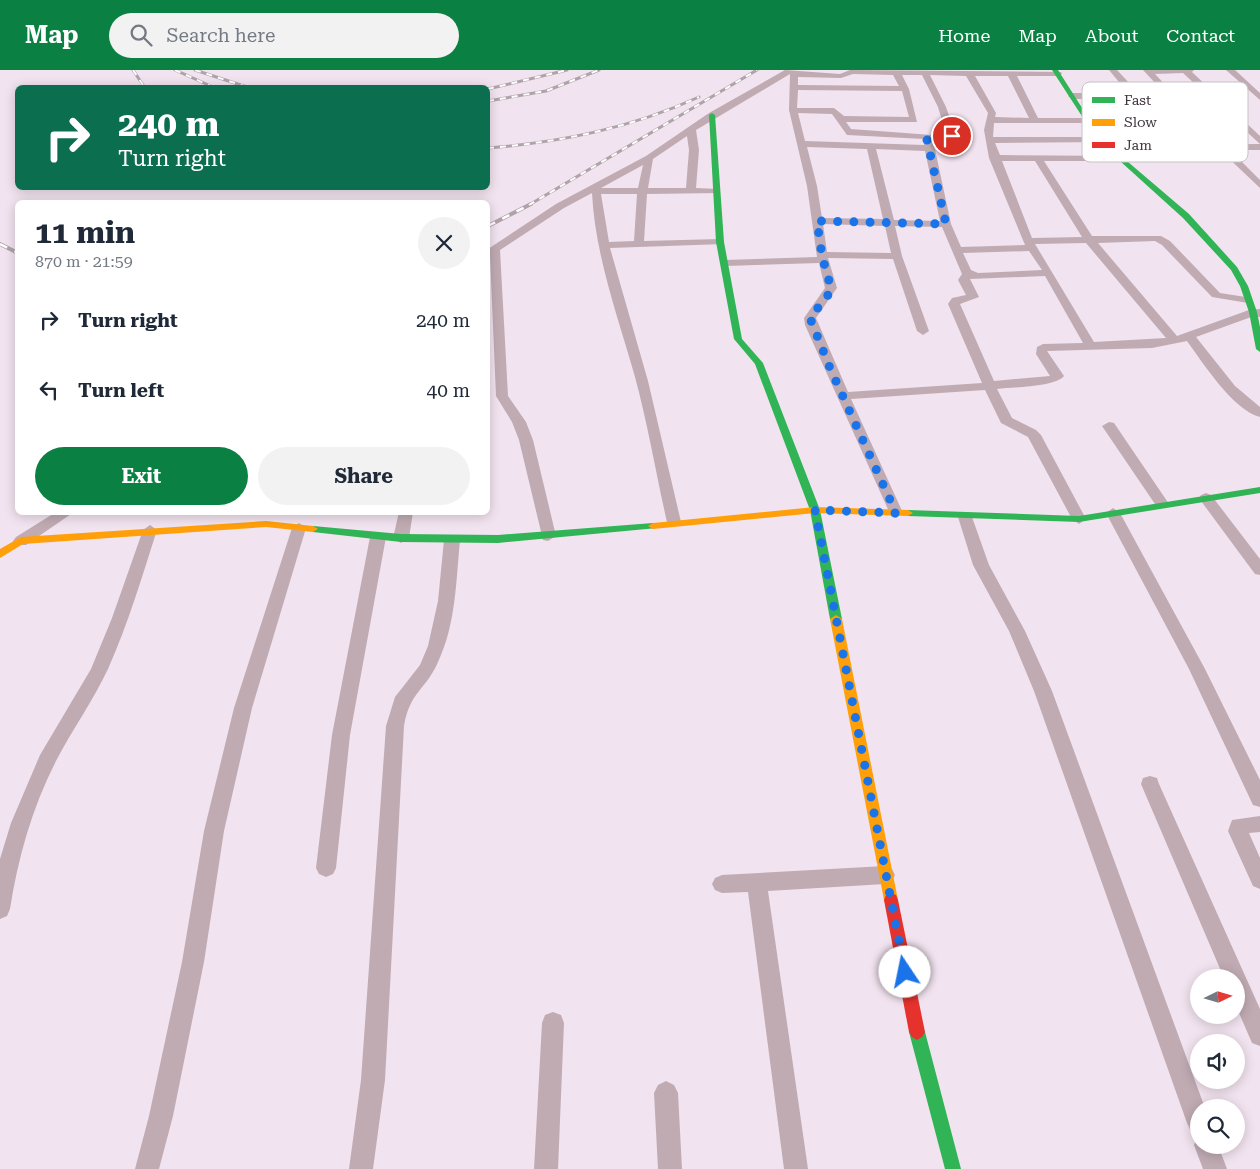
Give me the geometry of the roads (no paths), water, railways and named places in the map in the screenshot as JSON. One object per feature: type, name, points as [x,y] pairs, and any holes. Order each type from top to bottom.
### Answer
[{"type":"street","points":[[1113,70],[1126,82]]},
{"type":"street","points":[[1181,70],[1194,82]]},
{"type":"street","points":[[1149,75],[1190,70]]},
{"type":"street","points":[[1230,70],[1243,82]]},
{"type":"street","points":[[793,71],[793,110],[812,186],[822,258],[831,288],[828,295],[810,318],[842,396],[896,513]]},
{"type":"street","points":[[548,536],[526,440],[519,422],[502,396],[491,251],[560,206],[597,189],[649,158],[712,115],[793,71],[841,76],[850,72],[1057,72],[1082,112]]},
{"type":"street","points":[[841,119],[913,121],[905,89],[896,72]]},
{"type":"street","points":[[802,144],[871,146],[930,143],[949,137],[951,133],[942,107],[924,72]]},
{"type":"street","points":[[969,73],[990,106],[992,120],[988,130],[994,158],[1030,245],[1049,273],[1091,347]]},
{"type":"street","points":[[1011,73],[1035,120]]},
{"type":"street","points":[[1248,86],[1260,97]]},
{"type":"street","points":[[794,87],[905,89]]},
{"type":"street","points":[[1072,96],[1082,96]]},
{"type":"street","points":[[793,110],[830,111],[837,113],[846,130],[850,133],[930,143]]},
{"type":"street","points":[[712,115],[720,242],[738,339],[743,347],[759,363],[815,510],[920,1050],[953,1169]]},
{"type":"street","points":[[992,120],[1082,121]]},
{"type":"street","points":[[691,130],[694,150],[691,191]]},
{"type":"street","points":[[1248,130],[1260,141]]},
{"type":"street","points":[[989,140],[1082,143]]},
{"type":"street","points":[[930,143],[946,224],[966,272],[971,275]]},
{"type":"street","points":[[871,146],[887,222],[923,331]]},
{"type":"street","points":[[639,244],[642,191],[649,158]]},
{"type":"street","points":[[994,158],[1082,158]]},
{"type":"street","points":[[1038,158],[1088,238],[1175,341]]},
{"type":"street","points":[[1125,162],[1186,216],[1234,269],[1256,312],[1260,349]]},
{"type":"street","points":[[1237,162],[1260,185]]},
{"type":"street","points":[[597,189],[716,191]]},
{"type":"street","points":[[597,189],[598,216],[604,245],[642,381],[674,522]]},
{"type":"street","points":[[817,221],[946,224]]},
{"type":"street","points":[[956,250],[1030,245],[1088,238],[1157,238],[1166,243],[1216,295],[1233,300],[1260,291]]},
{"type":"street","points":[[604,245],[720,242]]},
{"type":"street","points":[[725,263],[897,256]]},
{"type":"street","points":[[1049,273],[971,275],[964,277],[972,297],[956,300],[954,304],[967,330],[971,347],[1010,425],[1029,430],[1034,435],[1079,520]]},
{"type":"street","points":[[842,396],[1056,378],[1057,374],[1041,350],[1048,347],[1091,347],[1175,341],[1256,312]]},
{"type":"street","points":[[1190,337],[1228,388],[1245,404],[1260,413]]},
{"type":"street","points":[[1109,426],[1162,504]]},
{"type":"street","points":[[21,541],[150,530],[266,524],[378,537],[452,540],[548,536],[674,522],[815,510],[1079,520],[1162,504],[1260,490]]},
{"type":"street","points":[[1206,498],[1260,570]]},
{"type":"street","points":[[1114,513],[1197,669],[1260,799]]},
{"type":"street","points":[[0,554],[62,515]]},
{"type":"street","points":[[401,538],[405,515]]},
{"type":"street","points":[[965,517],[982,565],[1017,632],[1043,691],[1191,1099]]},
{"type":"street","points":[[147,1169],[161,1116],[193,962],[214,831],[243,708],[299,528]]},
{"type":"street","points":[[0,909],[9,863],[36,784],[57,740],[98,670],[150,530]]},
{"type":"street","points":[[326,868],[341,735],[378,537]]},
{"type":"street","points":[[361,1169],[373,1080],[395,726],[402,700],[430,663],[436,647],[446,598],[452,540]]},
{"type":"street","points":[[1150,784],[1232,969]]},
{"type":"street","points":[[1260,824],[1239,826],[1238,831],[1260,880]]},
{"type":"street","points":[[722,884],[886,875]]},
{"type":"street","points":[[757,882],[796,1169]]},
{"type":"street","points":[[1245,1000],[1260,1035]]},
{"type":"street","points":[[546,1169],[553,1023]]},
{"type":"street","points":[[666,1093],[670,1169]]},
{"type":"street","points":[[1209,1154],[1215,1169]]},
{"type":"railway","points":[[133,70],[143,85]]},
{"type":"railway","points":[[175,70],[208,85]]},
{"type":"railway","points":[[195,70],[241,85]]},
{"type":"railway","points":[[490,89],[567,70]]},
{"type":"railway","points":[[490,101],[546,91],[599,70]]},
{"type":"railway","points":[[529,205],[757,70]]},
{"type":"railway","points":[[490,148],[543,142],[596,132],[648,117],[699,97]]},
{"type":"railway","points":[[490,225],[531,204]]},
{"type":"railway","points":[[0,244],[15,252]]}]
